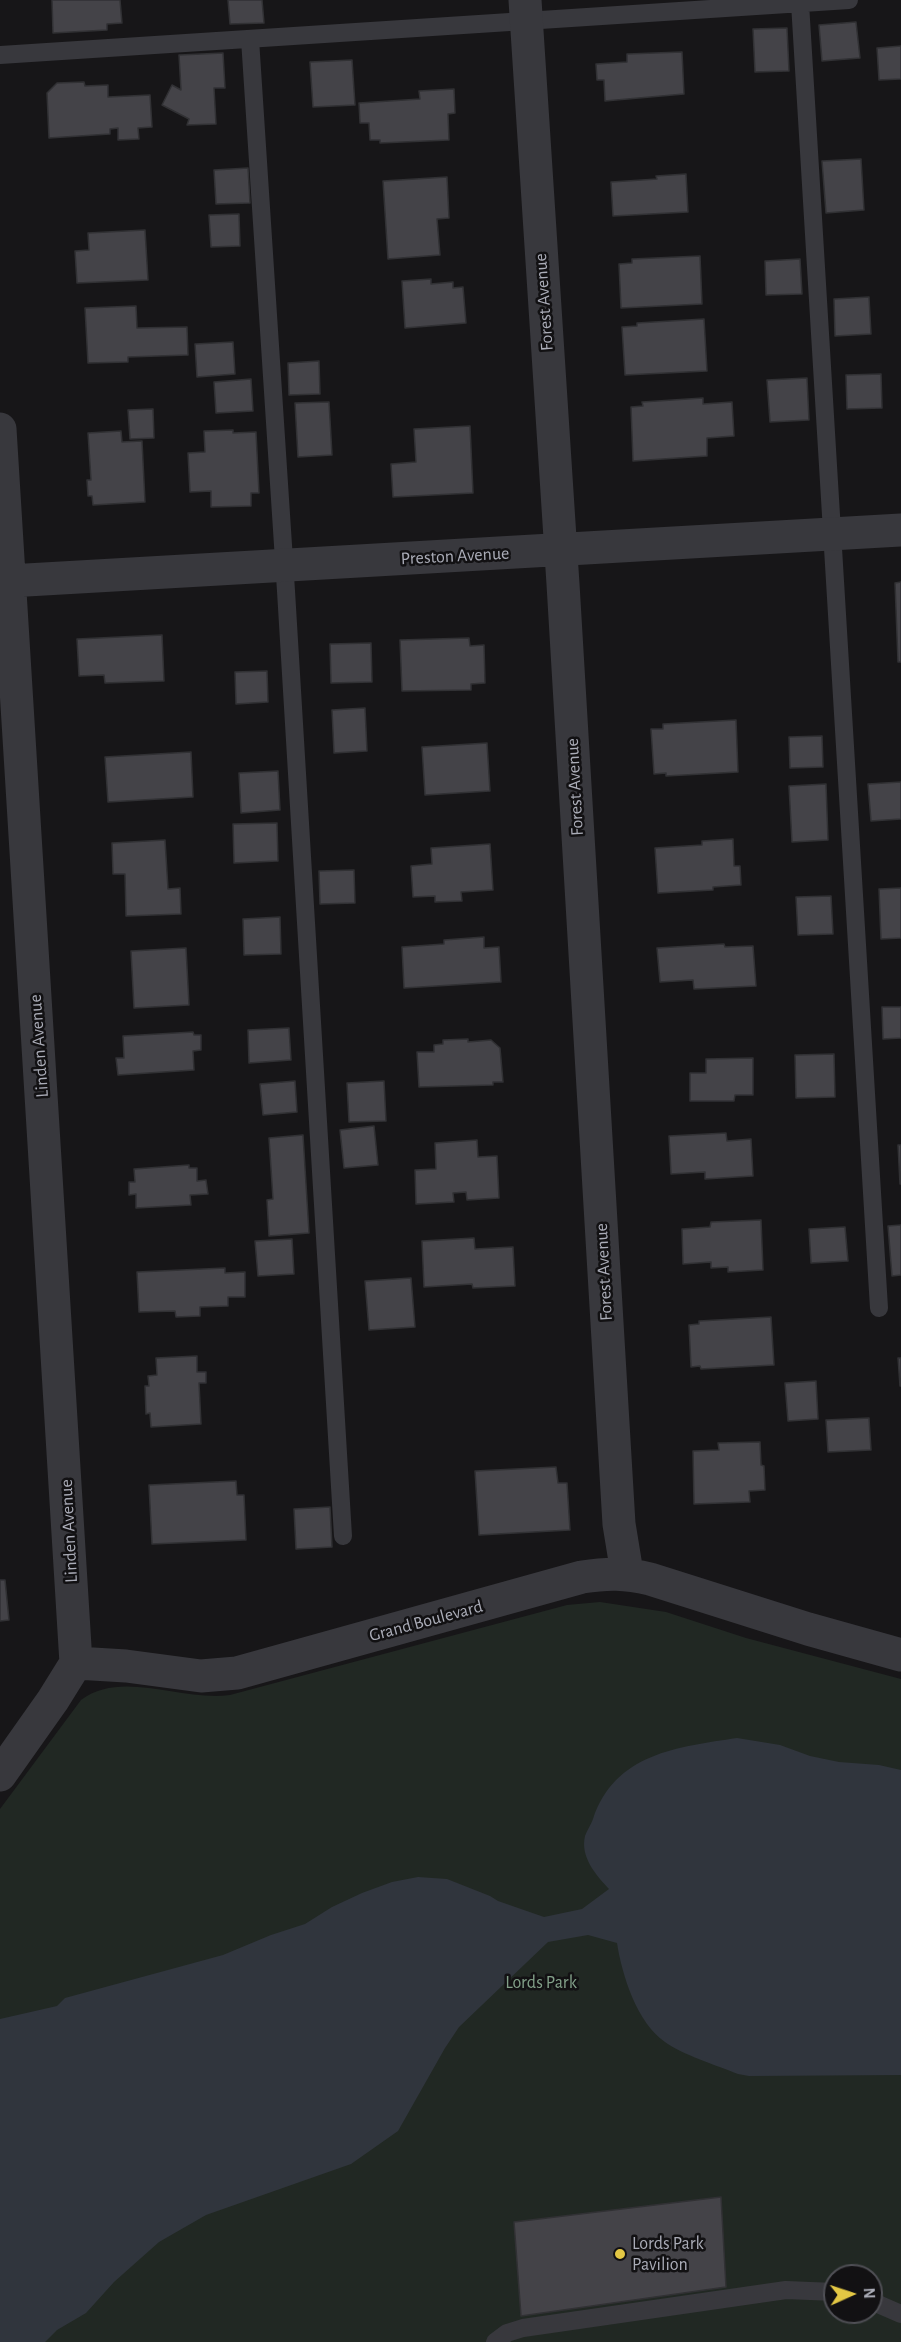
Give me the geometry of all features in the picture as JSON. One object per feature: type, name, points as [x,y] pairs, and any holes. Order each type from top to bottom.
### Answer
[{"type":"street","name":"Forest Avenue","points":[[525,10],[561,550],[619,1524],[627,1573]]},
{"type":"street","name":"Linden Avenue","points":[[0,429],[76,1663]]},
{"type":"street","name":"Preston Avenue","points":[[9,581],[901,530]]},
{"type":"street","name":"Grand Boulevard","points":[[76,1663],[126,1666],[201,1676],[237,1673],[582,1577],[627,1573],[808,1629],[901,1654]]},
{"type":"street","points":[[0,1775],[76,1663]]},
{"type":"lane","points":[[0,56],[250,39],[525,10],[849,0]]},
{"type":"lane","points":[[800,3],[879,1308]]},
{"type":"lane","points":[[250,39],[343,1536]]},
{"type":"lane","points":[[495,2342],[507,2333],[523,2328],[739,2296],[794,2290],[823,2291]]},
{"type":"lane","points":[[883,2306],[901,2314]]},
{"type":"green space","name":"Lords Park","points":[[600,1602],[666,1612],[746,1638],[901,1679],[901,2342],[0,2342],[0,1809],[81,1700],[97,1691],[115,1687],[134,1687],[211,1696],[230,1695],[567,1605]]},
{"type":"shaded area","points":[[737,1738],[780,1745],[810,1756],[839,1762],[879,1765],[901,1770],[901,2075],[749,2076],[700,2060],[665,2042],[646,2023],[632,1997],[617,1943],[588,1935],[548,1942],[459,2027],[398,2131],[351,2164],[206,2215],[159,2242],[114,2282],[86,2313],[57,2330],[45,2342],[0,2342],[0,2019],[57,2006],[65,1998],[223,1955],[305,1924],[332,1907],[362,1893],[392,1882],[418,1877],[447,1879],[498,1901],[544,1917],[582,1909],[609,1889],[590,1865],[584,1844],[586,1834],[603,1797],[616,1780],[651,1757],[671,1750]]},
{"type":"building","points":[[52,0],[120,0],[122,23],[107,24],[107,30],[53,33]]},
{"type":"building","points":[[228,0],[262,0],[264,23],[230,24]]},
{"type":"building","points":[[856,22],[860,58],[822,61],[819,25]]},
{"type":"building","points":[[787,28],[789,71],[755,72],[753,29]]},
{"type":"building","points":[[901,46],[901,79],[879,80],[877,48]]},
{"type":"building","points":[[682,52],[684,94],[605,101],[604,80],[597,80],[596,64],[627,62],[627,54]]},
{"type":"building","points":[[223,53],[225,88],[214,88],[216,124],[187,125],[189,119],[162,105],[172,85],[181,90],[179,55]]},
{"type":"building","points":[[352,60],[355,105],[313,107],[310,62]]},
{"type":"building","points":[[84,82],[85,86],[108,85],[108,97],[150,95],[152,127],[138,128],[139,139],[118,140],[118,128],[110,129],[110,134],[49,138],[47,93],[57,83]]},
{"type":"building","points":[[454,89],[455,113],[448,114],[449,140],[380,143],[380,140],[370,140],[369,123],[360,123],[359,103],[420,99],[419,91]]},
{"type":"building","points":[[861,159],[864,210],[826,213],[822,161]]},
{"type":"building","points":[[248,168],[250,203],[216,204],[214,170]]},
{"type":"building","points":[[686,174],[688,212],[613,216],[611,182],[657,179],[656,176]]},
{"type":"building","points":[[447,177],[449,218],[437,219],[440,255],[388,259],[383,181]]},
{"type":"building","points":[[239,214],[240,246],[211,247],[209,215]]},
{"type":"building","points":[[145,230],[148,280],[77,283],[75,251],[89,250],[88,233]]},
{"type":"building","points":[[700,256],[702,304],[621,308],[619,264],[632,263],[632,259]]},
{"type":"building","points":[[800,259],[802,294],[766,295],[765,261]]},
{"type":"building","points":[[431,279],[431,284],[453,282],[453,288],[463,287],[466,323],[405,328],[402,281]]},
{"type":"building","points":[[869,297],[871,334],[835,336],[834,299]]},
{"type":"building","points":[[136,306],[137,328],[187,327],[188,355],[128,357],[128,362],[88,363],[85,308]]},
{"type":"building","points":[[704,319],[707,371],[625,375],[622,327],[637,326],[637,323]]},
{"type":"building","points":[[233,342],[235,374],[197,377],[195,344]]},
{"type":"building","points":[[319,361],[320,394],[289,395],[288,363]]},
{"type":"building","points":[[881,374],[882,408],[847,409],[846,375]]},
{"type":"building","points":[[807,378],[809,420],[770,422],[767,380]]},
{"type":"building","points":[[251,379],[253,411],[216,413],[214,382]]},
{"type":"building","points":[[703,398],[703,404],[732,402],[734,436],[707,438],[707,456],[633,461],[631,407],[643,406],[642,402]]},
{"type":"building","points":[[329,402],[332,455],[298,457],[295,403]]},
{"type":"building","points":[[153,409],[154,438],[130,439],[128,410]]},
{"type":"building","points":[[470,426],[473,493],[393,497],[391,464],[416,462],[414,429]]},
{"type":"building","points":[[233,430],[233,433],[256,432],[259,493],[251,493],[251,506],[211,507],[211,491],[190,492],[188,453],[205,452],[204,431]]},
{"type":"building","points":[[121,431],[122,442],[142,441],[145,502],[93,505],[92,496],[88,496],[87,480],[91,480],[88,433]]},
{"type":"building","points":[[901,582],[901,662],[898,662],[895,583]]},
{"type":"building","points":[[162,635],[164,681],[105,683],[104,675],[79,676],[77,639]]},
{"type":"building","points":[[469,638],[470,646],[484,645],[485,683],[471,684],[471,690],[402,691],[400,640]]},
{"type":"building","points":[[371,643],[372,682],[331,683],[330,644]]},
{"type":"building","points":[[267,671],[268,702],[236,704],[235,672]]},
{"type":"building","points":[[365,708],[367,751],[334,753],[332,710]]},
{"type":"building","points":[[736,720],[738,772],[666,776],[666,773],[654,774],[651,729],[663,729],[663,724]]},
{"type":"building","points":[[822,736],[823,767],[790,768],[789,737]]},
{"type":"building","points":[[487,743],[490,791],[425,795],[422,747]]},
{"type":"building","points":[[191,752],[193,797],[108,802],[105,757]]},
{"type":"building","points":[[278,771],[280,810],[241,813],[239,773]]},
{"type":"building","points":[[901,782],[901,819],[871,821],[868,784]]},
{"type":"building","points":[[826,784],[828,840],[792,842],[789,786]]},
{"type":"building","points":[[277,823],[278,861],[234,863],[233,824]]},
{"type":"building","points":[[733,839],[734,866],[740,866],[741,885],[713,887],[713,890],[658,893],[655,848],[702,845],[702,841]]},
{"type":"building","points":[[165,840],[168,889],[180,888],[181,914],[126,916],[125,874],[113,874],[112,843]]},
{"type":"building","points":[[490,844],[493,890],[461,892],[462,901],[435,902],[435,896],[413,897],[411,866],[432,864],[431,848]]},
{"type":"building","points":[[354,870],[355,903],[320,904],[319,871]]},
{"type":"building","points":[[901,888],[901,938],[881,939],[879,889]]},
{"type":"building","points":[[831,896],[833,934],[798,935],[796,897]]},
{"type":"building","points":[[280,917],[281,954],[244,955],[243,919]]},
{"type":"building","points":[[484,937],[484,948],[499,947],[501,982],[404,988],[402,947],[444,944],[444,940]]},
{"type":"building","points":[[724,944],[725,947],[753,946],[756,986],[694,989],[693,980],[660,982],[657,948]]},
{"type":"building","points":[[186,948],[189,1005],[134,1008],[131,951]]},
{"type":"building","points":[[882,1007],[901,1007],[901,1038],[883,1039]]},
{"type":"building","points":[[289,1028],[291,1060],[249,1063],[248,1030]]},
{"type":"building","points":[[193,1032],[194,1035],[201,1035],[201,1050],[193,1051],[194,1070],[118,1075],[116,1058],[124,1058],[123,1036]]},
{"type":"building","points":[[468,1039],[468,1042],[491,1040],[500,1048],[503,1082],[493,1082],[493,1085],[419,1087],[417,1052],[434,1052],[434,1045],[443,1044],[443,1040]]},
{"type":"building","points":[[834,1054],[835,1097],[796,1098],[795,1055]]},
{"type":"building","points":[[753,1058],[753,1095],[735,1095],[734,1101],[690,1101],[690,1073],[706,1073],[706,1059]]},
{"type":"building","points":[[295,1081],[297,1112],[263,1115],[260,1084]]},
{"type":"building","points":[[384,1081],[386,1121],[349,1122],[347,1083]]},
{"type":"building","points":[[374,1126],[378,1165],[344,1168],[340,1130]]},
{"type":"building","points":[[726,1133],[727,1141],[751,1139],[753,1176],[705,1179],[705,1172],[671,1174],[669,1136]]},
{"type":"building","points":[[303,1135],[309,1233],[269,1236],[267,1200],[273,1199],[269,1138]]},
{"type":"building","points":[[477,1140],[478,1157],[497,1156],[499,1198],[467,1200],[466,1192],[453,1193],[454,1202],[416,1204],[415,1170],[436,1169],[435,1143]]},
{"type":"building","points":[[898,1145],[901,1145],[901,1184],[900,1184]]},
{"type":"building","points":[[189,1165],[189,1168],[197,1168],[197,1181],[206,1180],[208,1194],[190,1195],[191,1205],[136,1208],[136,1194],[129,1195],[129,1182],[135,1182],[134,1169]]},
{"type":"building","points":[[761,1220],[763,1270],[728,1272],[728,1267],[711,1268],[711,1262],[683,1264],[682,1229],[710,1227],[711,1222]]},
{"type":"building","points":[[901,1225],[901,1275],[892,1276],[888,1226]]},
{"type":"building","points":[[845,1227],[848,1261],[811,1263],[809,1229]]},
{"type":"building","points":[[474,1238],[475,1249],[513,1247],[515,1286],[473,1288],[472,1284],[424,1287],[422,1241]]},
{"type":"building","points":[[292,1239],[294,1274],[258,1276],[255,1241]]},
{"type":"building","points":[[225,1268],[225,1273],[245,1272],[245,1297],[228,1297],[228,1306],[200,1307],[200,1316],[176,1317],[175,1311],[139,1312],[137,1272]]},
{"type":"building","points":[[411,1278],[415,1327],[369,1330],[365,1281]]},
{"type":"building","points":[[771,1317],[774,1365],[701,1369],[700,1366],[691,1367],[689,1325],[699,1324],[699,1321]]},
{"type":"building","points":[[197,1356],[197,1372],[206,1372],[206,1383],[199,1383],[201,1424],[151,1427],[150,1413],[146,1414],[145,1386],[149,1386],[148,1376],[157,1375],[156,1358]]},
{"type":"building","points":[[898,1358],[901,1358],[901,1386],[900,1386]]},
{"type":"building","points":[[816,1381],[818,1419],[788,1421],[785,1383]]},
{"type":"building","points":[[869,1418],[871,1450],[828,1452],[826,1420]]},
{"type":"building","points":[[760,1442],[765,1490],[749,1491],[750,1502],[694,1504],[693,1451],[719,1450],[718,1443]]},
{"type":"building","points":[[556,1467],[558,1483],[567,1483],[570,1530],[479,1535],[475,1471]]},
{"type":"building","points":[[236,1481],[237,1495],[244,1495],[246,1540],[152,1544],[149,1485]]},
{"type":"building","points":[[330,1507],[332,1547],[296,1549],[294,1509]]},
{"type":"building","points":[[0,1580],[5,1580],[9,1620],[0,1621]]},
{"type":"building","name":"Lords Park Pavilion","points":[[721,2197],[726,2287],[521,2316],[514,2222]]},
{"type":"place","name":"Lords Park Pavilion","points":[[620,2254]]}]
